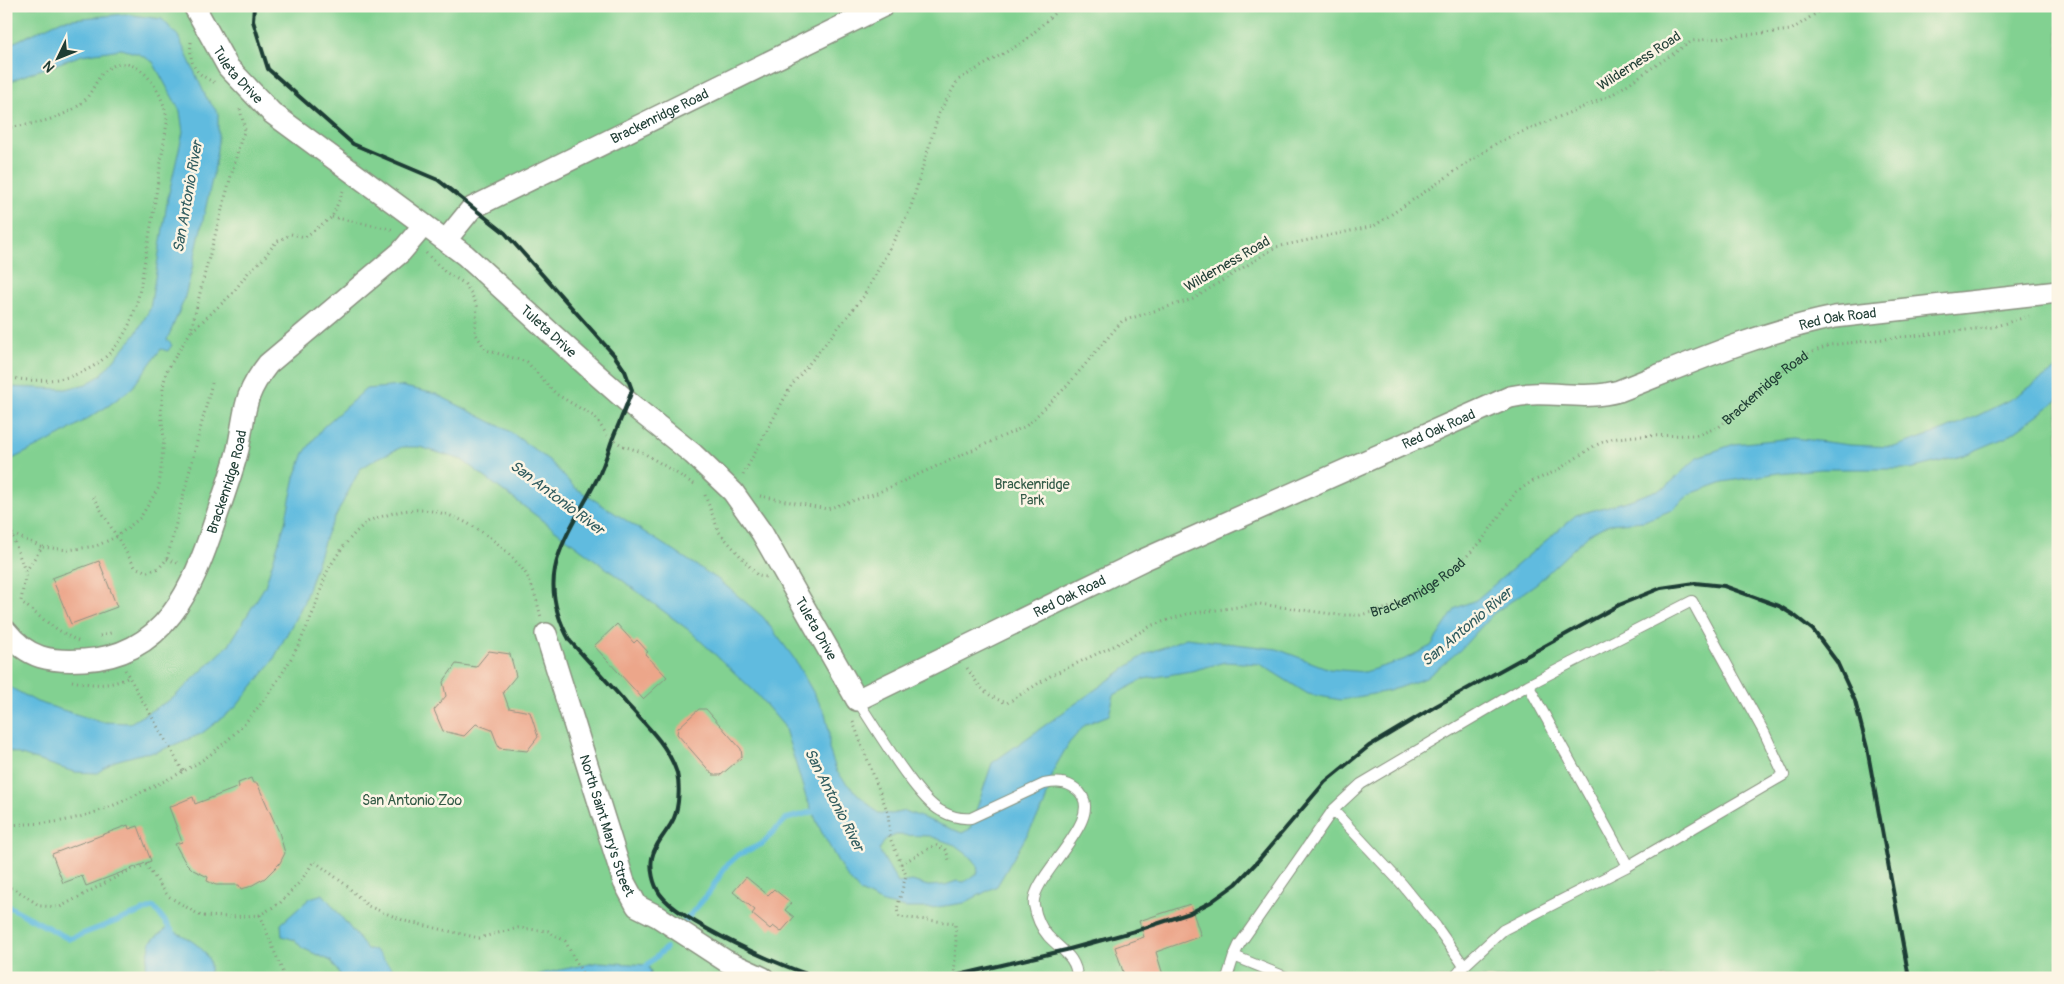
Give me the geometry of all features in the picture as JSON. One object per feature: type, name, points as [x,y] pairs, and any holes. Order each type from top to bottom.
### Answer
[{"type":"street","name":"Tuleta Drive","points":[[194,6],[228,67],[272,113],[465,255],[628,402],[693,454],[734,492],[762,533],[860,704]]},
{"type":"street","name":"Brackenridge Road","points":[[446,240],[472,208],[883,6]]},
{"type":"street","name":"Brackenridge Road","points":[[6,631],[16,644],[30,653],[54,660],[88,660],[118,653],[147,638],[166,622],[191,586],[206,550],[238,449],[245,405],[252,386],[278,356],[401,252],[424,225]]},
{"type":"street","name":"Red Oak Road","points":[[860,704],[1150,557],[1510,397],[1540,392],[1582,397],[1602,396],[1761,336],[1835,317],[2058,292]]},
{"type":"street","name":"North Saint Mary's Street","points":[[546,634],[624,882],[637,906],[657,916],[726,961],[763,978]]},
{"type":"lane","points":[[1228,978],[1239,945],[1333,810],[1361,784],[1528,685],[1692,601],[1765,734],[1784,776],[1628,866],[1503,930],[1464,966],[1454,978]]},
{"type":"lane","points":[[1528,685],[1628,866]]},
{"type":"lane","points":[[860,704],[923,796],[941,812],[963,818],[971,818],[1044,784],[1051,783],[1068,784],[1080,793],[1084,801],[1084,810],[1078,830],[1037,890],[1033,904],[1047,934],[1066,950],[1076,966],[1077,978]]},
{"type":"lane","points":[[1333,810],[1402,884],[1436,926],[1464,966]]},
{"type":"lane","points":[[1234,956],[1288,978]]},
{"type":"path","points":[[734,492],[791,386],[864,296],[910,210],[939,113],[958,80],[1025,41],[1062,6]]},
{"type":"path","name":"Wilderness Road","points":[[734,492],[778,498],[826,509],[877,493],[1026,426],[1066,387],[1122,321],[1192,299],[1276,247],[1374,226],[1500,141],[1610,96],[1692,41],[1791,30],[1827,6]]},
{"type":"path","points":[[191,35],[190,56],[195,69],[202,76],[218,84]]},
{"type":"path","points":[[6,128],[49,121],[79,106],[91,94],[106,70],[121,64],[134,64],[146,75],[158,92],[167,111],[168,123],[141,281],[128,327],[114,347],[88,371],[66,379],[23,380],[6,377]]},
{"type":"path","points":[[191,331],[241,139],[246,130],[238,104]]},
{"type":"path","points":[[7,531],[42,547],[68,550],[96,546],[116,537],[140,518],[158,487],[164,439],[161,412],[166,372],[191,331],[232,294],[250,270],[262,260],[276,242],[291,234],[305,237],[332,217],[352,171]]},
{"type":"path","points":[[332,217],[396,230]]},
{"type":"path","points":[[422,248],[445,272],[464,283],[468,288],[477,306],[475,334],[486,350],[527,362],[556,394],[596,417],[607,435],[623,446],[642,452],[696,485]]},
{"type":"path","name":"Brackenridge Road","points":[[965,664],[977,682],[992,698],[1007,703],[1052,675],[1124,641],[1153,624],[1187,614],[1260,604],[1339,615],[1360,615],[1388,608],[1421,592],[1455,568],[1481,542],[1516,492],[1610,439],[1635,436],[1697,435],[1719,427],[1778,374],[1805,354],[1830,345],[1993,327],[2033,315]]},
{"type":"path","points":[[93,497],[135,568],[147,572],[159,568],[168,559],[212,383]]},
{"type":"path","points":[[701,491],[706,496],[719,532],[758,576],[771,577]]},
{"type":"path","points":[[6,825],[55,822],[83,816],[114,805],[201,761],[248,720],[275,685],[299,643],[315,608],[328,570],[360,528],[368,521],[406,509],[427,510],[444,514],[478,529],[496,542],[525,573],[533,591],[546,634]]},
{"type":"path","points":[[7,531],[13,538],[26,571]]},
{"type":"path","points":[[42,547],[26,571],[21,601],[41,620],[62,633],[82,642]]},
{"type":"path","points":[[168,559],[184,566]]},
{"type":"path","points":[[91,639],[119,630]]},
{"type":"path","points":[[118,653],[138,694],[183,770]]},
{"type":"path","points":[[860,704],[850,714],[888,813],[890,838],[906,875],[898,909],[899,917],[955,923],[954,978]]},
{"type":"path","points":[[901,864],[935,846],[946,850],[950,863]]},
{"type":"path","points":[[6,886],[18,891],[40,906],[60,907],[124,873],[146,865],[168,896],[201,916],[260,915],[280,902],[301,881],[314,861],[346,885],[368,906],[406,920],[480,938],[518,928],[548,931],[565,941],[585,978]]},
{"type":"path","points":[[260,915],[285,978]]},
{"type":"green space","name":"Brackenridge Park","points":[[6,6],[2058,6],[2058,978],[6,978]]},
{"type":"water","name":"San Antonio River","points":[[125,14],[162,19],[178,36],[206,97],[218,113],[218,140],[215,166],[184,300],[167,340],[172,345],[168,351],[161,349],[132,388],[108,406],[61,435],[6,462],[6,387],[66,389],[86,384],[100,376],[135,335],[150,309],[168,197],[183,132],[180,111],[153,62],[139,54],[121,49],[82,55],[20,77],[6,84],[6,46],[62,20]]},
{"type":"water","name":"San Antonio River","points":[[2058,368],[2058,400],[2007,437],[1962,456],[1910,469],[1820,469],[1778,473],[1723,482],[1690,494],[1672,510],[1644,521],[1609,524],[1589,534],[1537,583],[1493,614],[1459,651],[1426,678],[1389,691],[1341,700],[1308,694],[1260,664],[1225,662],[1191,671],[1144,679],[1114,695],[1109,715],[1086,724],[1069,743],[1054,769],[1044,806],[997,886],[964,903],[931,908],[906,908],[883,903],[860,892],[845,874],[821,831],[806,797],[784,726],[754,691],[690,631],[462,460],[420,447],[402,447],[360,469],[327,533],[303,604],[272,662],[236,707],[201,734],[156,752],[144,753],[115,761],[97,773],[74,772],[6,750],[6,685],[37,702],[101,722],[130,723],[173,698],[229,645],[265,586],[285,523],[295,477],[304,453],[323,427],[366,389],[400,386],[436,394],[509,431],[550,461],[574,487],[719,580],[763,617],[793,657],[825,713],[829,731],[829,749],[837,772],[847,784],[878,813],[892,814],[905,811],[962,833],[970,829],[992,763],[1144,655],[1186,638],[1277,649],[1329,669],[1365,672],[1403,660],[1431,646],[1456,608],[1476,600],[1576,515],[1627,501],[1666,487],[1698,457],[1734,444],[1794,438],[1849,445],[1894,447],[1944,430],[2015,397]],"holes":[[[896,835],[930,836],[955,845],[973,859],[977,865],[978,873],[964,882],[957,881],[945,885],[928,886],[912,881],[898,883],[879,850],[886,839]]]},
{"type":"water","points":[[323,894],[367,949],[375,950],[401,978],[342,978],[331,961],[302,948],[295,940],[282,936],[281,924],[310,898]]},
{"type":"water","points":[[167,928],[194,943],[205,953],[209,959],[210,967],[208,978],[143,978],[151,941]]},
{"type":"water","points":[[599,962],[648,965],[651,972],[650,978],[536,978],[540,974]]},
{"type":"building","points":[[99,561],[117,607],[71,624],[52,578]]},
{"type":"building","points":[[617,624],[634,643],[637,640],[648,652],[645,654],[667,677],[643,699],[594,646]]},
{"type":"building","points":[[489,651],[510,654],[516,676],[503,692],[509,708],[530,712],[538,737],[527,751],[499,748],[492,730],[476,724],[464,736],[443,731],[434,710],[446,696],[443,682],[456,664],[476,667]]},
{"type":"building","points":[[699,709],[706,709],[741,749],[742,757],[721,775],[713,775],[677,734],[678,728]]},
{"type":"building","points":[[251,778],[253,783],[257,783],[279,832],[285,853],[280,863],[265,878],[249,887],[241,889],[239,885],[216,885],[207,881],[208,877],[193,870],[185,862],[175,844],[182,842],[169,807],[193,797],[195,804],[239,787],[238,783]]},
{"type":"building","points":[[128,825],[129,829],[138,826],[151,861],[86,886],[82,876],[63,883],[52,854]]},
{"type":"building","points":[[746,877],[768,895],[774,889],[791,903],[785,910],[794,917],[781,932],[773,926],[770,929],[752,914],[755,910],[733,892]]},
{"type":"building","points":[[1190,904],[1201,936],[1156,952],[1164,978],[1125,978],[1115,947],[1144,937],[1139,921]]},
{"type":"waterway","points":[[685,921],[709,893],[725,867],[738,855],[762,844],[786,819],[819,810]]},
{"type":"waterway","points":[[6,905],[69,939],[154,907],[175,935]]},
{"type":"waterway","points":[[643,969],[666,948]]},
{"type":"railway","points":[[254,6],[253,21],[268,69],[353,144],[438,180],[505,233],[614,355],[625,371],[632,390],[630,397],[601,470],[565,539],[558,557],[554,576],[554,596],[559,617],[570,641],[655,735],[668,753],[677,773],[678,796],[676,813],[656,847],[652,858],[651,867],[660,894],[671,905],[710,931],[759,955],[820,978]]},
{"type":"railway","points":[[946,978],[1066,950],[1135,931],[1190,913],[1211,902],[1236,884],[1257,862],[1325,782],[1369,746],[1436,706],[1619,605],[1661,588],[1695,583],[1724,586],[1779,606],[1813,630],[1837,662],[1855,701],[1867,748],[1909,978]]},
{"type":"park label","name":"San Antonio Zoo","points":[[412,800]]}]
